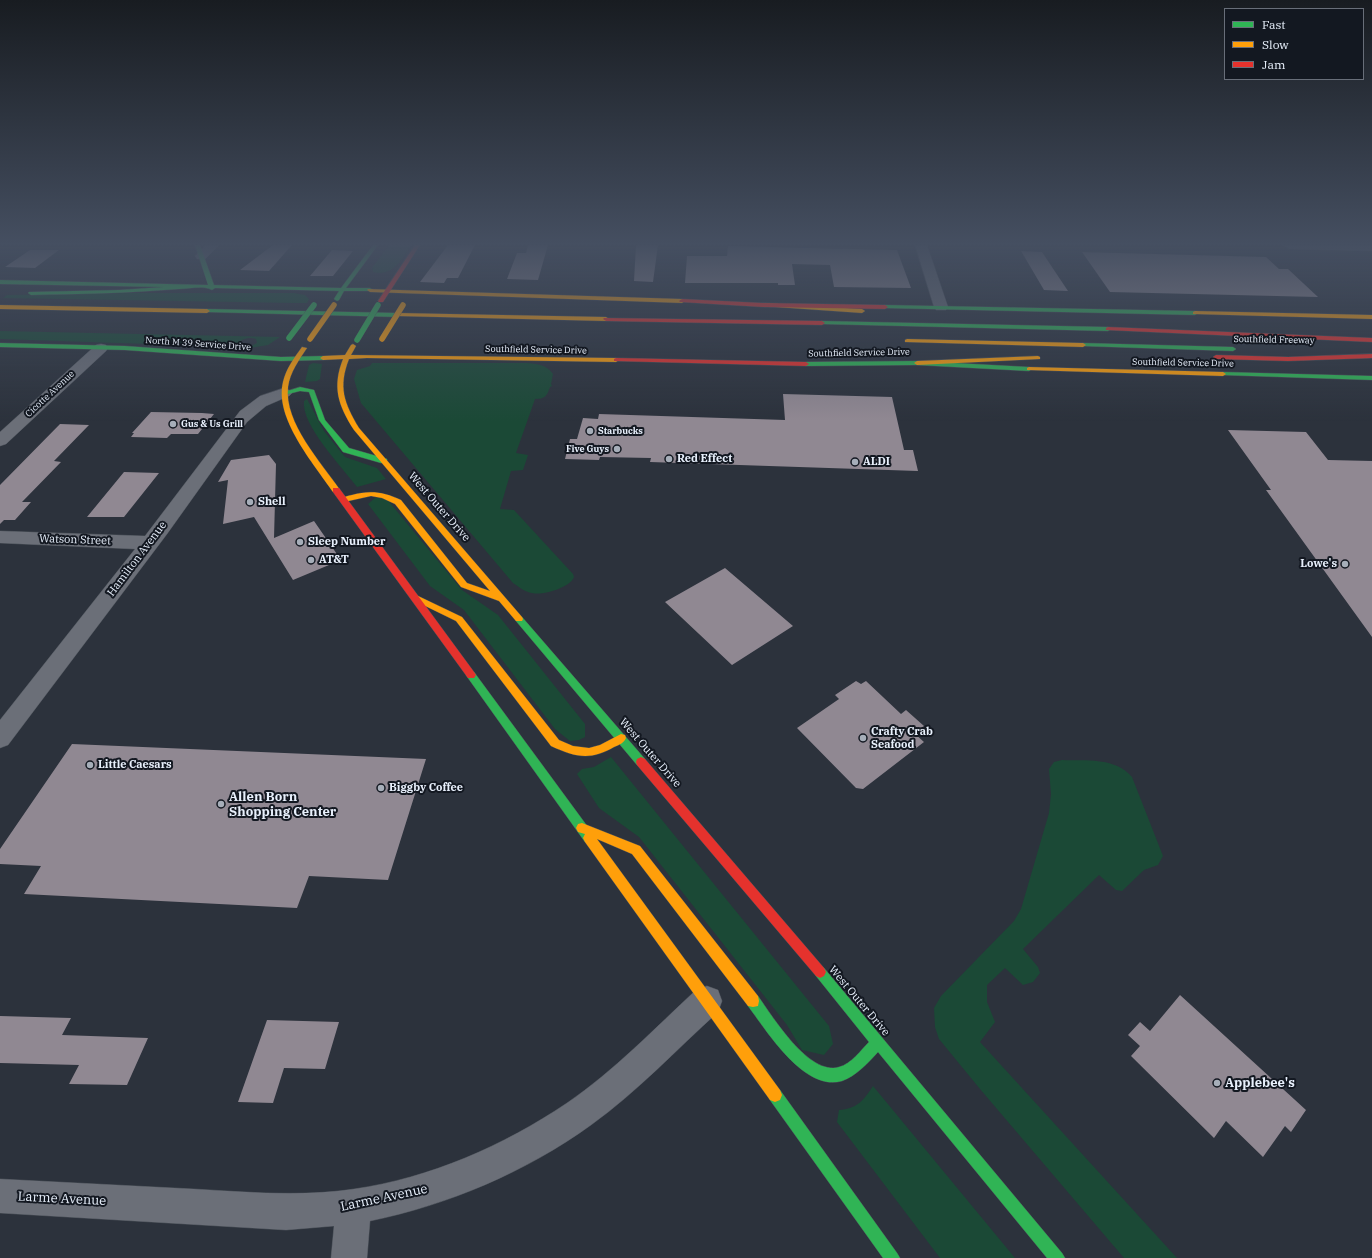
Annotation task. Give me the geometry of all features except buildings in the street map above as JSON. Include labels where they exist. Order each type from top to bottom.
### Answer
[{"type":"main road","points":[[279,345],[289,338],[314,304]]},
{"type":"main road","points":[[335,304],[297,358],[287,380],[284,393],[292,420],[303,442],[413,597],[707,1000],[892,1258]]},
{"type":"main road","name":"West Outer Drive","points":[[379,304],[347,356],[339,377],[338,393],[344,411],[356,429],[787,932],[1057,1258]]},
{"type":"main road","points":[[403,357],[388,352],[382,346],[382,339],[404,304]]},
{"type":"main road","points":[[736,304],[1010,320],[1102,329]]},
{"type":"main road","points":[[763,305],[941,307],[1372,317]]},
{"type":"main road","name":"Southfield Freeway","points":[[0,307],[1102,329],[1372,340]]},
{"type":"main road","points":[[283,327],[331,328]]},
{"type":"main road","points":[[354,328],[402,330]]},
{"type":"main road","name":"Southfield Freeway","points":[[895,341],[1372,353]]},
{"type":"main road","name":"North M 39 Service Drive","points":[[0,345],[101,348],[237,357],[297,358],[347,356]]},
{"type":"main road","points":[[237,357],[266,349]]},
{"type":"main road","name":"Southfield Service Drive","points":[[347,356],[816,364],[917,363],[1029,369],[1372,378]]},
{"type":"main road","points":[[1161,356],[1288,359],[1372,356]]},
{"type":"main road","points":[[917,363],[1048,358]]},
{"type":"main road","points":[[284,393],[307,389],[312,391],[322,420],[346,450],[384,461]]},
{"type":"main road","points":[[344,500],[374,492],[387,495],[398,502],[464,585],[502,599]]},
{"type":"main road","points":[[413,597],[459,619],[555,743],[572,752],[590,754],[606,748],[621,738]]},
{"type":"main road","points":[[582,828],[636,850],[795,1055],[809,1069],[827,1076],[844,1073],[878,1042]]},
{"type":"street","name":"Cicotte Avenue","points":[[0,441],[101,348]]},
{"type":"street","name":"Hamilton Avenue","points":[[0,738],[150,543],[241,419],[250,409],[262,401],[271,396],[284,393]]},
{"type":"street","name":"Watson Street","points":[[0,537],[150,543]]},
{"type":"street","name":"Larme Avenue","points":[[0,1196],[286,1212],[353,1207],[407,1196],[452,1181],[496,1162],[537,1140],[579,1114],[616,1085],[707,1000]]},
{"type":"street","points":[[350,1258],[353,1207]]},
{"type":"green space","points":[[0,331],[280,337],[268,345],[250,348],[249,347],[257,343],[256,339],[246,339],[241,341],[238,345],[219,343],[208,346],[0,339]]},
{"type":"green space","points":[[313,363],[322,364],[320,379],[317,381],[305,382],[309,365]]},
{"type":"green space","points":[[372,363],[526,363],[541,365],[553,374],[552,386],[550,387],[548,393],[541,398],[535,399],[516,453],[528,455],[523,470],[511,471],[500,509],[514,510],[573,574],[574,577],[572,581],[556,590],[537,594],[527,592],[513,583],[361,403],[354,379],[357,370],[370,366]]},
{"type":"green space","points":[[307,399],[324,431],[345,457],[377,468],[386,479],[357,487],[315,433],[305,411],[304,401]]},
{"type":"green space","points":[[375,498],[386,498],[462,590],[498,615],[585,724],[585,737],[579,740],[570,741],[555,729],[464,610],[430,586],[368,504]]},
{"type":"green space","points":[[611,757],[829,1026],[833,1044],[824,1055],[802,1050],[787,1025],[639,837],[599,808],[577,774],[582,769],[594,767]]},
{"type":"green space","points":[[1062,760],[1100,761],[1109,763],[1117,766],[1132,777],[1163,856],[1158,865],[1144,870],[1122,891],[1116,890],[1099,875],[1023,949],[1038,967],[1040,973],[1033,982],[1023,985],[1005,968],[987,985],[987,1002],[995,1022],[980,1042],[1177,1258],[1124,1258],[939,1039],[935,1027],[934,1008],[941,996],[1014,921],[1021,909],[1049,813],[1051,794],[1049,769],[1054,762]]},
{"type":"green space","points":[[873,1086],[1015,1258],[940,1258],[837,1122],[839,1110],[855,1106],[866,1096]]},
{"type":"traffic: fast","points":[[289,338],[314,305]]},
{"type":"traffic: fast","points":[[357,340],[378,305]]},
{"type":"traffic: fast","points":[[885,307],[1195,313]]},
{"type":"traffic: fast","points":[[207,311],[398,315]]},
{"type":"traffic: fast","points":[[822,323],[1108,329]]},
{"type":"traffic: fast","points":[[0,345],[125,348],[281,359],[323,358]]},
{"type":"traffic: fast","points":[[1083,345],[1233,349]]},
{"type":"traffic: fast","points":[[806,364],[917,363],[1029,369]]},
{"type":"traffic: fast","points":[[1223,374],[1372,378]]},
{"type":"traffic: fast","points":[[284,393],[300,389],[312,391],[322,420],[346,450],[384,461]]},
{"type":"traffic: fast","points":[[519,619],[641,762]]},
{"type":"traffic: fast","points":[[471,675],[589,838]]},
{"type":"traffic: fast","points":[[820,972],[1057,1258]]},
{"type":"traffic: fast","points":[[753,1001],[791,1050],[816,1071],[829,1075],[841,1074],[852,1068],[878,1042]]},
{"type":"traffic: fast","points":[[775,1095],[892,1258]]},
{"type":"traffic: slow","points":[[310,339],[334,305]]},
{"type":"traffic: slow","points":[[382,339],[403,305]]},
{"type":"traffic: slow","points":[[763,305],[862,311]]},
{"type":"traffic: slow","points":[[0,307],[207,311]]},
{"type":"traffic: slow","points":[[1195,313],[1372,317]]},
{"type":"traffic: slow","points":[[398,315],[606,319]]},
{"type":"traffic: slow","points":[[907,341],[1083,345]]},
{"type":"traffic: slow","points":[[353,346],[342,369],[340,388],[344,407],[356,429],[519,619]]},
{"type":"traffic: slow","points":[[304,348],[292,366],[288,376],[285,387],[285,399],[288,412],[302,441],[336,490]]},
{"type":"traffic: slow","points":[[323,358],[367,356],[616,360]]},
{"type":"traffic: slow","points":[[917,363],[1038,358]]},
{"type":"traffic: slow","points":[[1029,369],[1223,374]]},
{"type":"traffic: slow","points":[[344,500],[365,494],[377,494],[391,498],[398,502],[464,585],[499,598]]},
{"type":"traffic: slow","points":[[416,598],[459,619],[555,743],[573,751],[589,752],[604,748],[621,738]]},
{"type":"traffic: slow","points":[[582,828],[636,850],[753,1001]]},
{"type":"traffic: slow","points":[[589,838],[775,1095]]},
{"type":"traffic: jam","points":[[737,304],[885,307]]},
{"type":"traffic: jam","points":[[606,319],[822,323]]},
{"type":"traffic: jam","points":[[1108,329],[1372,340]]},
{"type":"traffic: jam","points":[[1216,357],[1288,359],[1372,356]]},
{"type":"traffic: jam","points":[[616,360],[806,364]]},
{"type":"traffic: jam","points":[[336,490],[471,675]]},
{"type":"traffic: jam","points":[[641,762],[820,972]]},
{"type":"place","name":"Gus & Us Grill","points":[[173,424]]},
{"type":"place","name":"Starbucks","points":[[590,431]]},
{"type":"place","name":"Five Guys","points":[[617,449]]},
{"type":"place","name":"Red Effect","points":[[669,459]]},
{"type":"place","name":"ALDI","points":[[855,462]]},
{"type":"place","name":"Shell","points":[[250,502]]},
{"type":"place","name":"Sleep Number","points":[[300,542]]},
{"type":"place","name":"AT&T","points":[[311,560]]},
{"type":"place","name":"Lowe's","points":[[1345,564]]},
{"type":"place","name":"Crafty Crab Seafood","points":[[863,738]]},
{"type":"place","name":"Little Caesars","points":[[90,765]]},
{"type":"place","name":"Biggby Coffee","points":[[381,788]]},
{"type":"place","name":"Allen Born Shopping Center","points":[[221,804]]},
{"type":"place","name":"Applebee's","points":[[1217,1083]]}]
